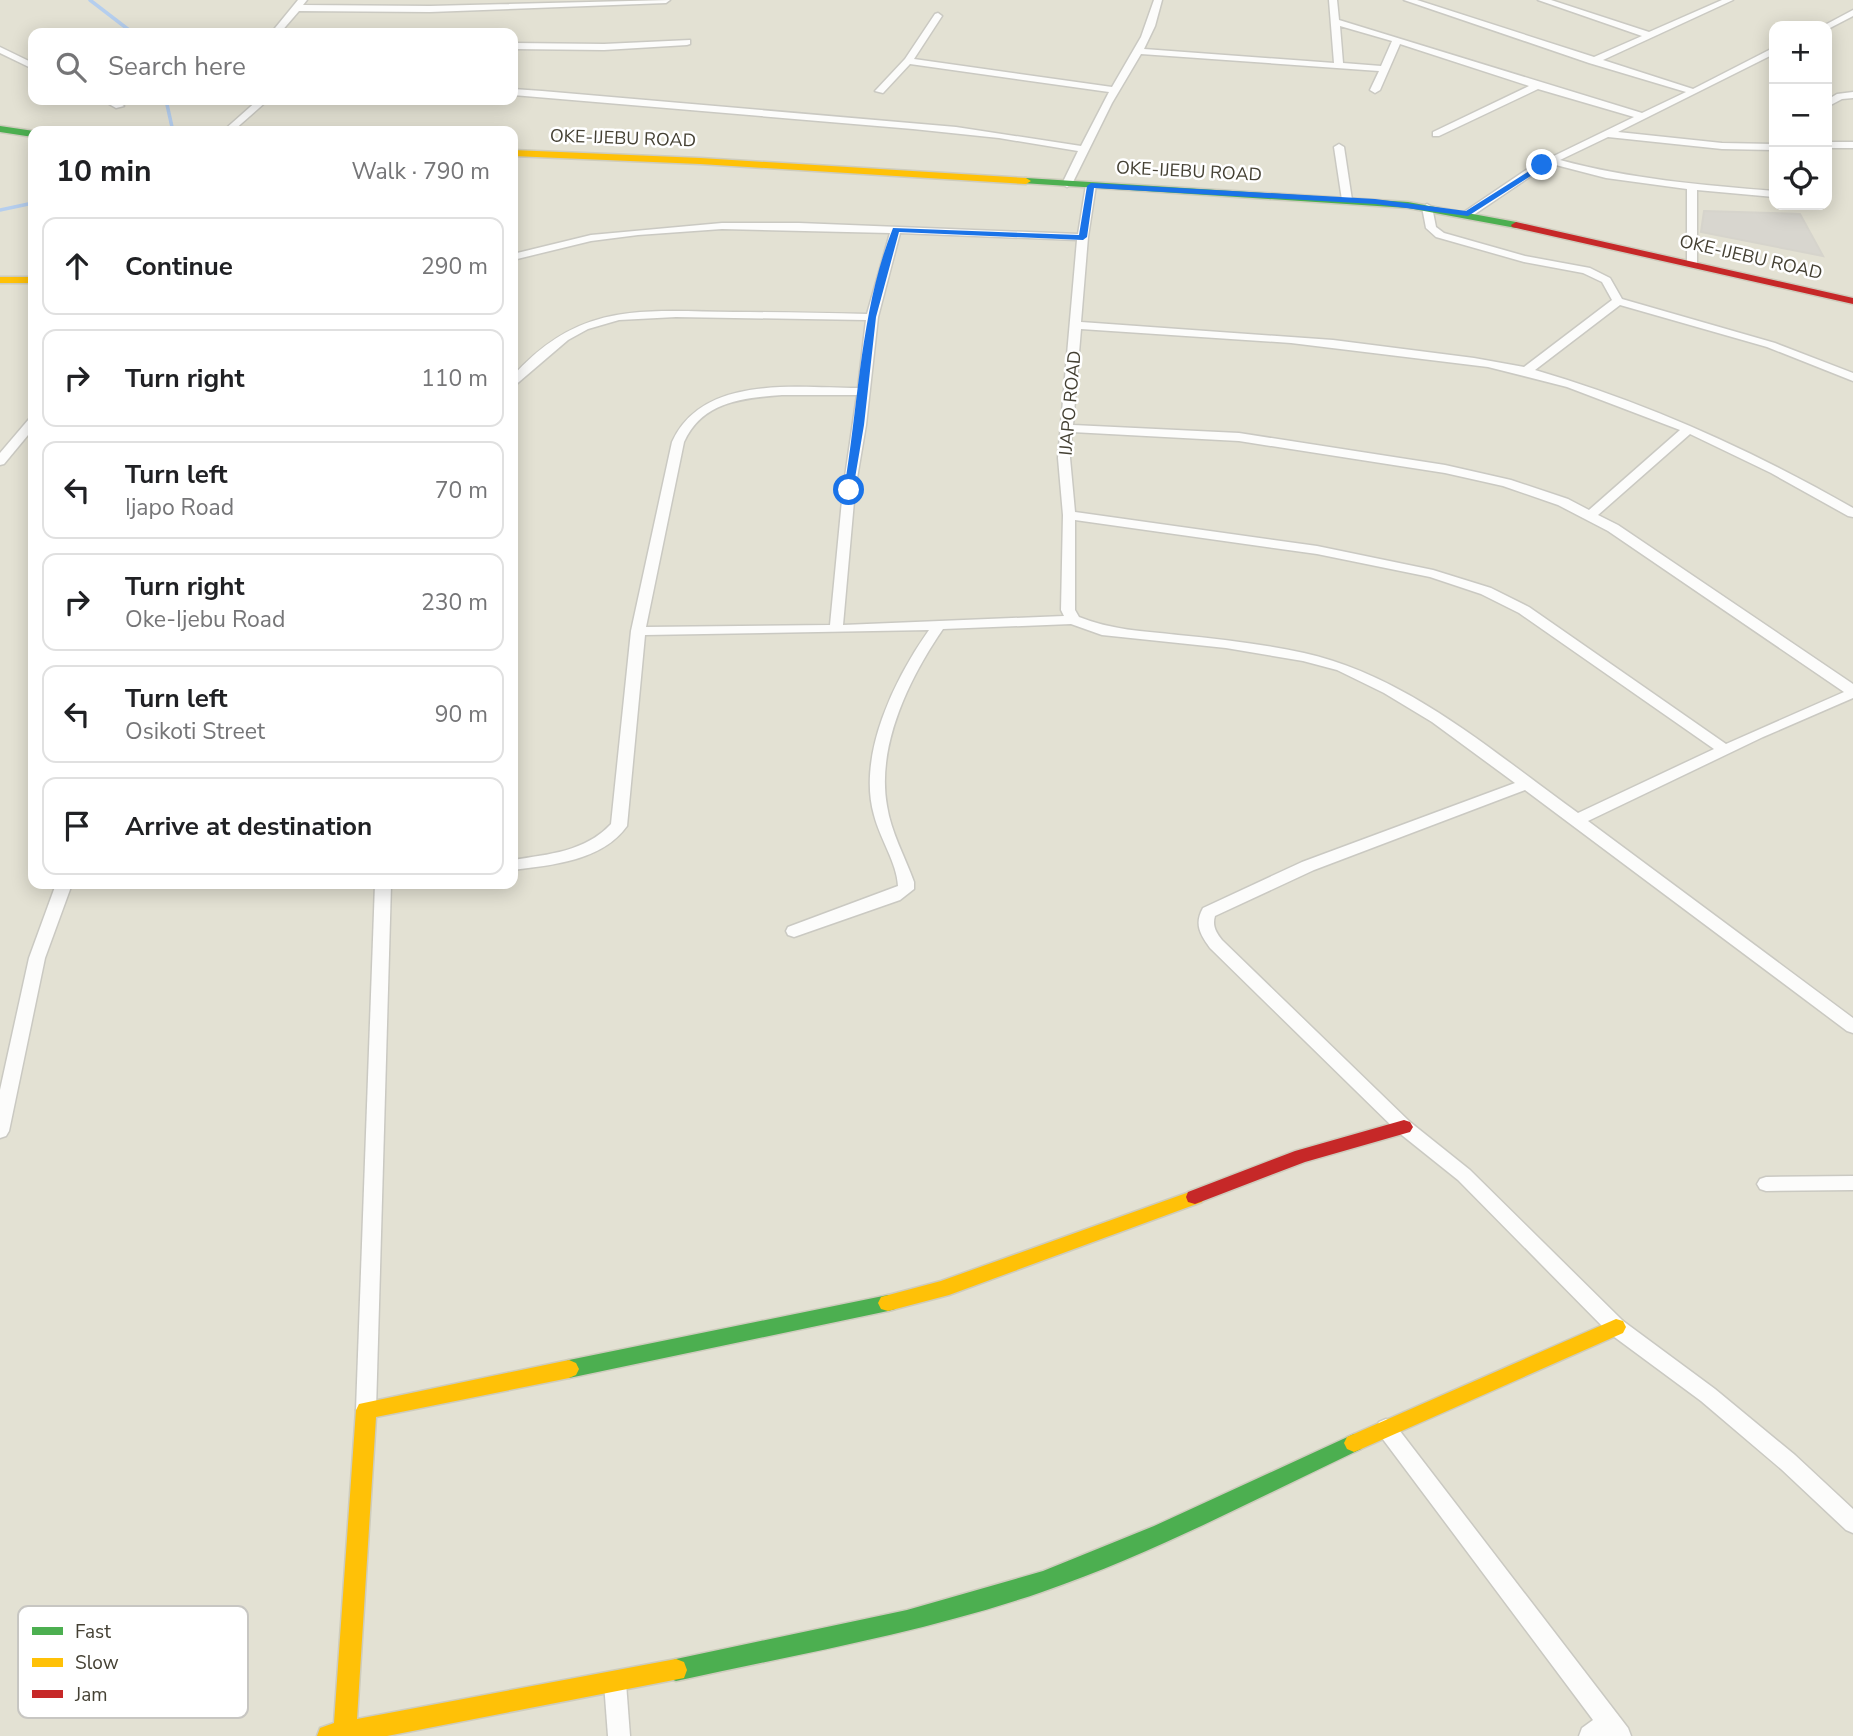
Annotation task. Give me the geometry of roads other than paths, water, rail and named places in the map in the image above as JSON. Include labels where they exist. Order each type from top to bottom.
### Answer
[{"type":"street","points":[[279,28],[300,4],[430,9],[666,0]]},
{"type":"street","points":[[1067,184],[1115,90],[1141,51],[1151,29],[1158,0]]},
{"type":"street","points":[[1333,0],[1339,64]]},
{"type":"street","points":[[1408,0],[1694,92]]},
{"type":"street","points":[[1542,0],[1649,35]]},
{"type":"street","points":[[1565,7],[1581,0]]},
{"type":"street","points":[[1592,61],[1729,0]]},
{"type":"street","points":[[1832,23],[1853,13]]},
{"type":"street","points":[[880,91],[908,61],[938,16]]},
{"type":"street","points":[[1838,20],[1853,25]]},
{"type":"street","points":[[1335,22],[1535,87],[1641,116]]},
{"type":"street","points":[[1375,90],[1397,40]]},
{"type":"street","points":[[518,46],[593,47],[687,42]]},
{"type":"street","points":[[0,50],[28,64]]},
{"type":"street","points":[[1141,51],[1382,69]]},
{"type":"street","points":[[1468,214],[1533,170],[1769,54]]},
{"type":"street","points":[[908,61],[1115,90]]},
{"type":"street","points":[[1436,134],[1535,87]]},
{"type":"street","points":[[518,92],[960,129],[1012,135],[1084,149]]},
{"type":"street","points":[[1832,101],[1840,96],[1853,95]]},
{"type":"street","points":[[234,126],[257,105]]},
{"type":"street","points":[[1,130],[28,133]]},
{"type":"street","points":[[1605,134],[1722,146],[1769,147]]},
{"type":"street","points":[[1832,145],[1853,145]]},
{"type":"street","points":[[1339,147],[1347,200]]},
{"type":"street","name":"OKE-IJEBU ROAD","points":[[518,153],[700,161],[1427,207],[1853,300]]},
{"type":"street","points":[[1551,162],[1619,179],[1769,194]]},
{"type":"street","name":"IJAPO ROAD","points":[[1073,620],[1069,610],[1069,515],[1064,458],[1083,237],[1091,186]]},
{"type":"street","points":[[1692,188],[1692,264]]},
{"type":"street","points":[[1427,207],[1430,228],[1440,235],[1524,259],[1586,270],[1606,280],[1618,301],[1771,345],[1853,377]]},
{"type":"street","points":[[518,256],[592,239],[677,228],[799,226],[1083,237]]},
{"type":"street","points":[[836,629],[849,490],[872,317],[896,230]]},
{"type":"street","points":[[0,280],[28,280]]},
{"type":"street","points":[[1527,371],[1618,301]]},
{"type":"street","points":[[518,378],[560,341],[584,327],[614,319],[688,314],[872,317]]},
{"type":"street","points":[[1076,325],[1217,333],[1383,349],[1527,371],[1688,429],[1748,455],[1853,513]]},
{"type":"street","points":[[518,864],[577,853],[597,846],[619,826],[638,631],[678,442],[686,425],[704,409],[722,401],[748,396],[863,392]]},
{"type":"street","points":[[0,461],[28,428]]},
{"type":"street","points":[[1067,428],[1239,438],[1445,469],[1507,483],[1563,502],[1613,528],[1853,692]]},
{"type":"street","points":[[1590,516],[1688,429]]},
{"type":"street","points":[[1069,515],[1317,550],[1433,575],[1486,592],[1524,610],[1725,750]]},
{"type":"street","points":[[638,631],[836,629],[1073,620],[1102,631],[1269,650],[1342,667],[1390,690],[1437,719],[1577,820],[1853,1027]]},
{"type":"street","points":[[794,931],[894,896],[906,889],[906,881],[879,806],[879,779],[887,733],[900,691],[908,672],[938,626]]},
{"type":"street","points":[[1577,820],[1853,692]]},
{"type":"street","points":[[1527,784],[1308,866],[1209,912],[1205,919],[1206,930],[1216,944],[1404,1127],[1464,1175],[1616,1327],[1708,1395],[1788,1462],[1853,1523]]},
{"type":"street","points":[[0,1131],[37,958],[62,889]]},
{"type":"street","points":[[345,1733],[366,1410],[387,889]]},
{"type":"street","points":[[366,1410],[845,1314],[942,1289],[1120,1226],[1301,1156],[1404,1127]]},
{"type":"street","points":[[1766,1184],[1853,1183]]},
{"type":"street","points":[[328,1736],[615,1683],[920,1616],[1042,1581],[1144,1540],[1386,1428],[1616,1327]]},
{"type":"street","points":[[1386,1428],[1606,1731]]},
{"type":"street","points":[[615,1683],[619,1736]]},
{"type":"waterway","points":[[90,0],[126,28]]},
{"type":"waterway","points":[[167,105],[172,126]]},
{"type":"waterway","points":[[0,210],[28,204]]}]
